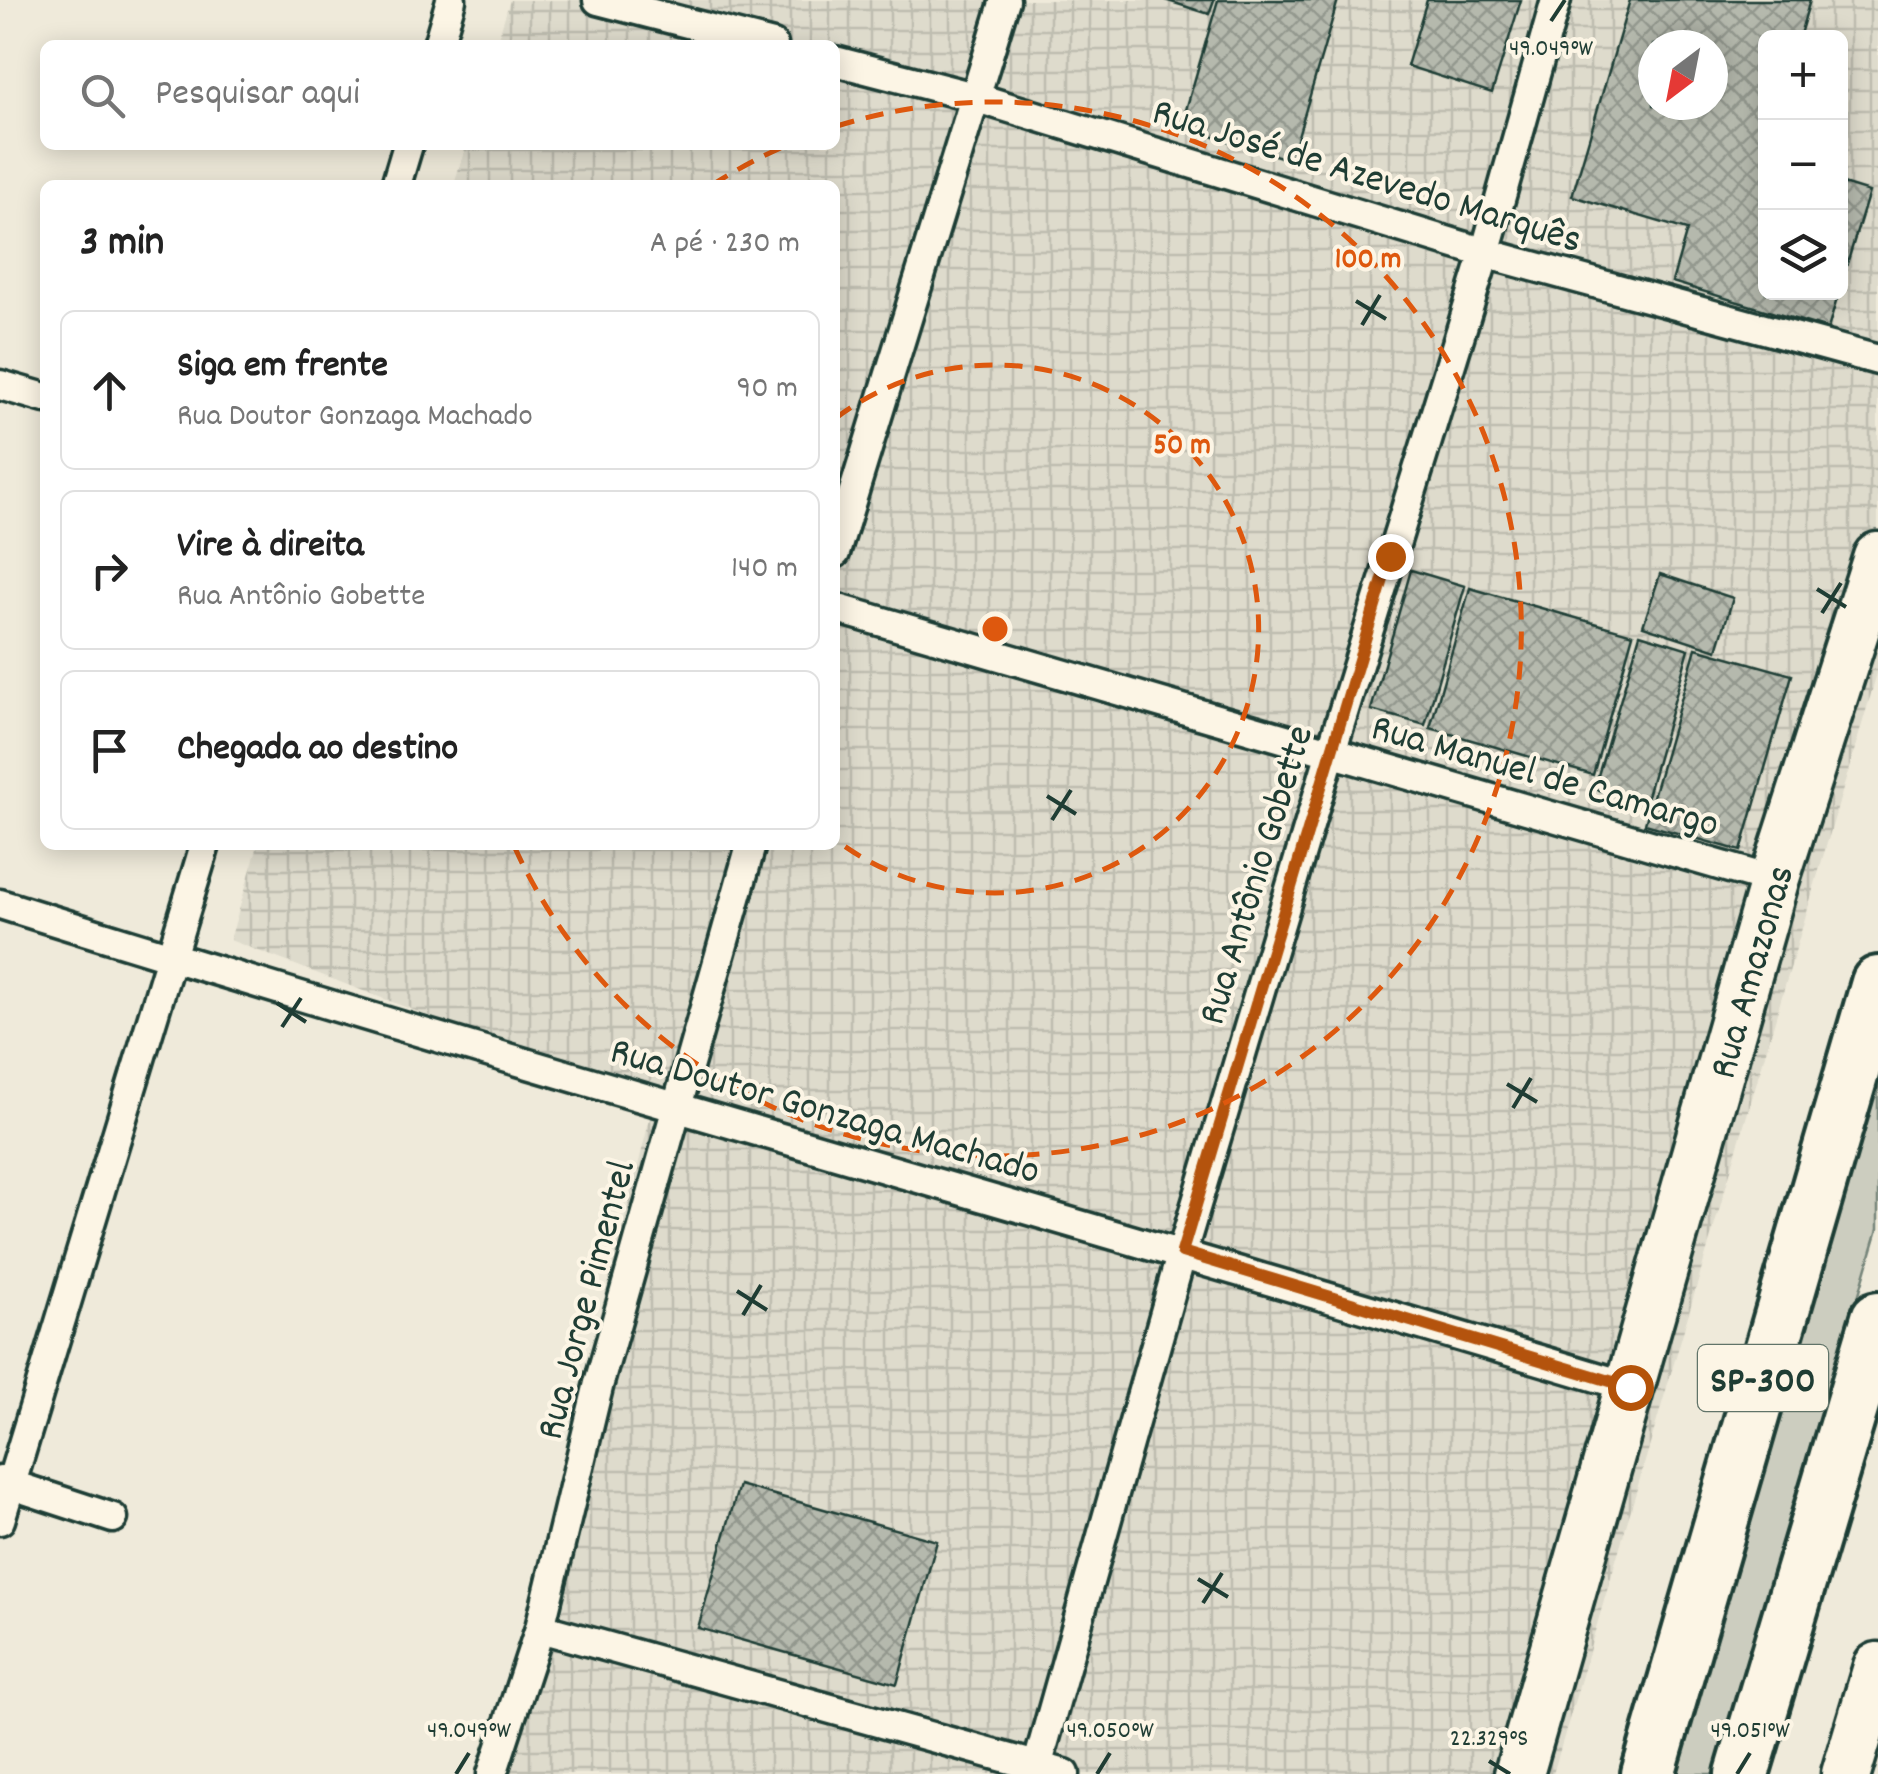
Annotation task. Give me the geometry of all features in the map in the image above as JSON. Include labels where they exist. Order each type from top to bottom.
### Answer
[{"type":"highway","name":"Rua Amazonas","points":[[1520,1774],[1774,882],[1878,557]]},
{"type":"highway","name":"SP-300","points":[[1648,1774],[1878,982]]},
{"type":"highway","name":"SP-300","points":[[1742,1774],[1878,1318]]},
{"type":"highway","points":[[1846,1774],[1878,1668]]},
{"type":"street","points":[[439,40],[451,0]]},
{"type":"street","points":[[598,0],[754,40]]},
{"type":"street","points":[[840,538],[1005,0]]},
{"type":"street","name":"Rua Antônio Gobette","points":[[1036,1770],[1182,1252],[1330,752],[1485,252],[1556,0]]},
{"type":"street","name":"Rua José de Azevedo Marquês","points":[[840,62],[974,97],[1485,252],[1878,360]]},
{"type":"street","points":[[398,180],[406,150]]},
{"type":"street","points":[[0,385],[40,397]]},
{"type":"street","name":"Rua Manuel de Camargo","points":[[840,609],[1774,882]]},
{"type":"street","points":[[0,1520],[5,1483],[203,850]]},
{"type":"street","name":"Rua Jorge Pimentel","points":[[492,1774],[540,1628],[599,1383],[751,850]]},
{"type":"street","name":"Rua Doutor Gonzaga Machado","points":[[0,904],[677,1108],[1182,1252],[1630,1387]]},
{"type":"street","points":[[5,1483],[112,1518]]},
{"type":"street","points":[[540,1628],[1036,1770],[1065,1774]]},
{"type":"shaded area","points":[[510,0],[1878,0],[1878,670],[1553,1774],[479,1774],[501,1713],[654,1102],[230,940],[257,850],[840,850],[840,180],[456,180],[464,150],[840,150],[840,40],[498,40]]},
{"type":"shaded area","points":[[1878,1052],[1878,1229],[1718,1774],[1666,1774]]},
{"type":"building","points":[[1165,0],[1214,0],[1209,14]]},
{"type":"building","points":[[1218,0],[1338,0],[1291,160],[1181,127]]},
{"type":"building","points":[[1427,0],[1521,0],[1492,93],[1407,66]]},
{"type":"building","points":[[1630,0],[1810,0],[1801,30],[1758,30],[1758,300],[1837,300],[1828,329],[1672,282],[1687,230],[1572,196]]},
{"type":"building","points":[[1848,185],[1869,192],[1848,261]]},
{"type":"building","points":[[1411,570],[1465,586],[1425,725],[1371,710]]},
{"type":"building","points":[[1660,574],[1733,598],[1717,650],[1643,626]]},
{"type":"building","points":[[1470,588],[1633,634],[1593,775],[1430,728]]},
{"type":"building","points":[[1640,634],[1689,649],[1645,803],[1594,789]]},
{"type":"building","points":[[1696,648],[1792,675],[1741,851],[1645,824]]},
{"type":"building","points":[[739,1485],[937,1541],[897,1684],[698,1628]]},
{"type":"route","points":[[1390,556],[1182,1252],[1630,1387]]}]
